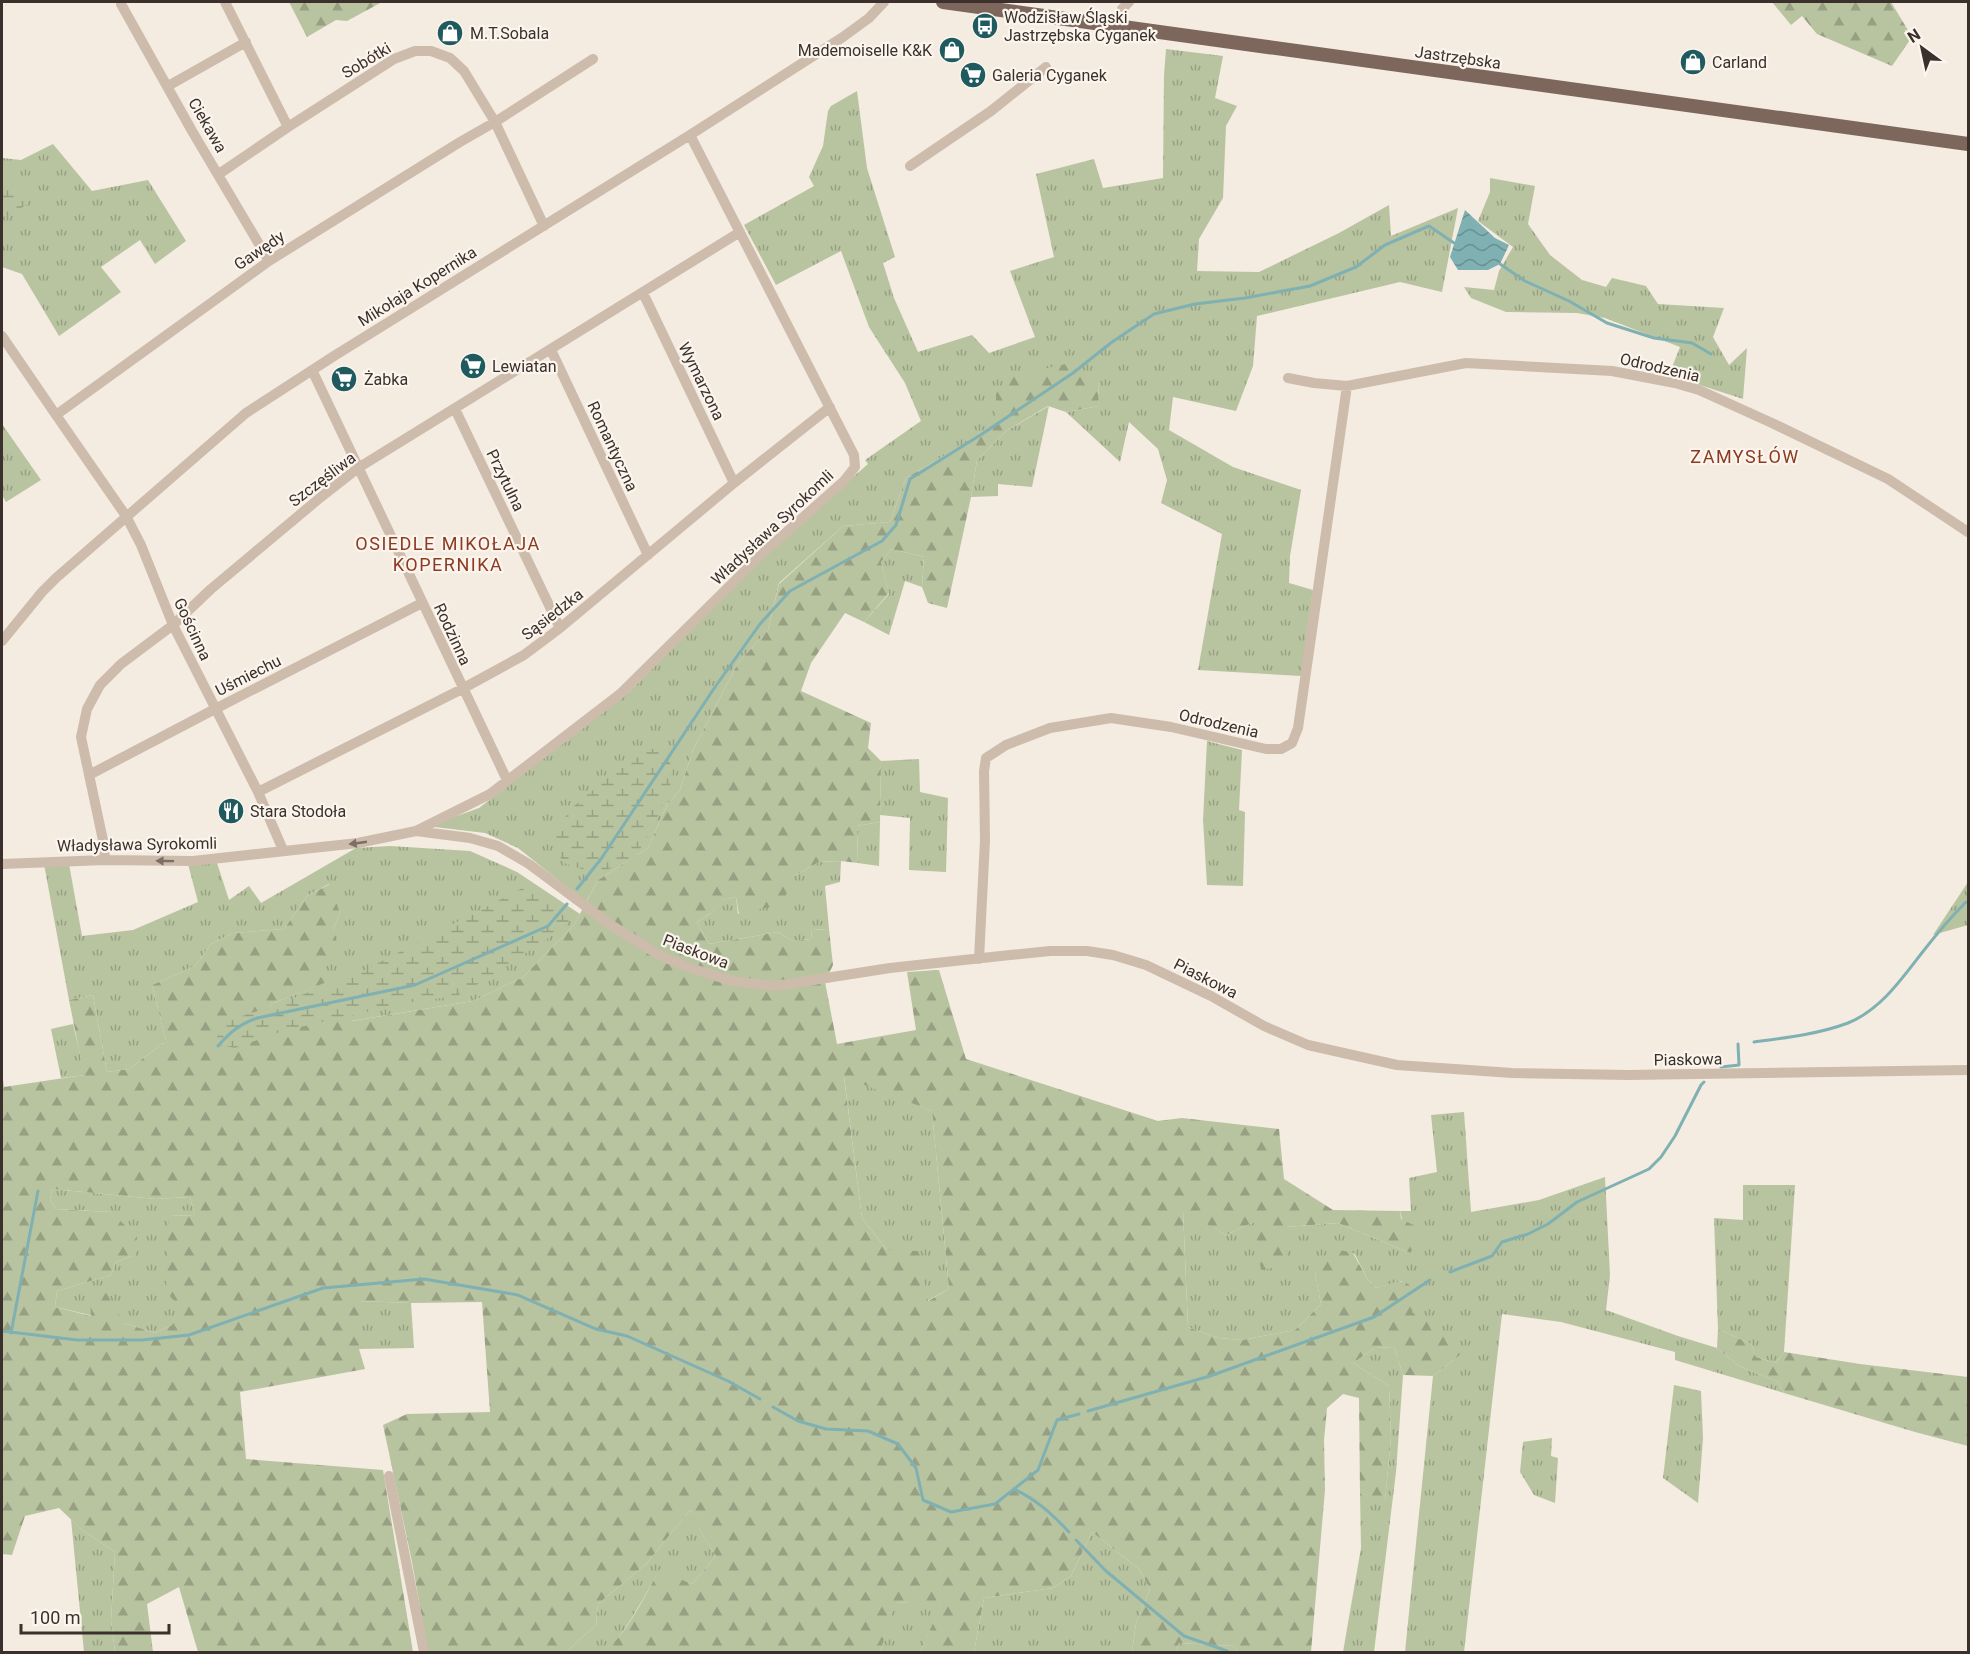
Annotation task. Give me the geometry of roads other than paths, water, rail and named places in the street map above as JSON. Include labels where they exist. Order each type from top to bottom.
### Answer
[{"type":"main road","name":"Jastrzębska","points":[[943,2],[1968,144]]},
{"type":"street","points":[[225,2],[288,127]]},
{"type":"street","name":"Mikołaja Kopernika","points":[[2,641],[42,592],[246,413],[843,37],[869,18],[884,2]]},
{"type":"street","points":[[1117,26],[1122,9],[1129,2]]},
{"type":"street","name":"Ciekawa","points":[[121,4],[192,131],[269,261]]},
{"type":"street","points":[[168,86],[246,42]]},
{"type":"street","name":"Sobótki","points":[[219,174],[394,59],[415,51],[431,51],[450,58],[464,71],[495,122],[544,226]]},
{"type":"street","name":"Gawędy","points":[[56,415],[269,261],[593,59]]},
{"type":"street","points":[[910,166],[991,111],[1046,67]]},
{"type":"street","name":"Władysława Syrokomli","points":[[2,864],[105,860],[194,861],[358,843],[416,831],[490,794],[620,694],[764,552],[844,482],[855,467],[854,455],[690,135]]},
{"type":"street","name":"Szczęśliwa","points":[[105,860],[104,845],[81,737],[87,710],[100,685],[121,664],[173,625],[211,589],[358,468],[740,232]]},
{"type":"street","name":"Wymarzona","points":[[644,293],[734,483]]},
{"type":"street","points":[[2,336],[126,516]]},
{"type":"street","name":"Romantyczna","points":[[551,350],[648,555]]},
{"type":"street","name":"Odrodzenia","points":[[1288,378],[1347,386],[1466,363],[1612,371],[1675,383],[1699,390],[1888,479],[1968,532]]},
{"type":"street","name":"Rodzinna","points":[[312,370],[507,780]]},
{"type":"street","name":"Odrodzenia","points":[[979,959],[982,928],[986,758],[1006,745],[1050,728],[1111,718],[1171,727],[1266,749],[1281,749],[1292,743],[1298,728],[1347,386]]},
{"type":"street","name":"Sąsiedzka","points":[[258,792],[524,655],[830,407]]},
{"type":"street","name":"Przytulna","points":[[455,409],[560,628]]},
{"type":"street","name":"Gościnna","points":[[126,516],[141,545],[173,625],[258,792],[283,850]]},
{"type":"street","name":"Uśmiechu","points":[[89,775],[422,603]]},
{"type":"street","name":"Władysława Syrokomli","points":[[416,831],[465,838]]},
{"type":"street","name":"Piaskowa","points":[[465,838],[498,846],[512,853],[608,923],[659,955],[687,967],[732,981],[775,986],[880,970],[1050,951],[1087,951],[1113,955],[1146,965],[1264,1026],[1308,1045],[1414,1067],[1512,1073],[1628,1075],[1968,1070]]},
{"type":"street","points":[[388,1476],[424,1653]]},
{"type":"water","points":[[1465,210],[1495,238],[1509,245],[1500,264],[1488,270],[1458,270],[1450,257]]},
{"type":"waterway","points":[[577,889],[601,859],[715,687],[760,624],[790,591],[882,541],[896,525],[910,479],[1073,373],[1112,342],[1154,314],[1195,304],[1245,298],[1310,286],[1356,267],[1385,245],[1429,226],[1454,243]]},
{"type":"waterway","points":[[1500,264],[1525,281],[1569,301],[1607,323],[1654,338],[1692,343],[1711,354]]},
{"type":"waterway","points":[[1754,1042],[1825,1030],[1860,1017],[1898,984],[1937,934],[1966,902]]},
{"type":"waterway","points":[[218,1046],[236,1029],[257,1018],[415,985],[548,926],[567,904]]},
{"type":"waterway","points":[[1721,1067],[1739,1065],[1738,1044]]},
{"type":"waterway","points":[[1450,1272],[1492,1256],[1502,1242],[1528,1234],[1548,1224],[1577,1202],[1649,1169],[1661,1157],[1675,1136],[1704,1082]]},
{"type":"waterway","points":[[11,1333],[38,1191]]},
{"type":"waterway","points":[[2,1331],[77,1340],[142,1340],[189,1335],[323,1288],[424,1279],[518,1295],[596,1329],[627,1336],[728,1381],[760,1399]]},
{"type":"waterway","points":[[1088,1411],[1210,1376],[1374,1317],[1430,1280]]},
{"type":"waterway","points":[[773,1407],[798,1421],[826,1429],[868,1431],[898,1444],[916,1468],[923,1500],[951,1512],[995,1504],[1038,1470],[1057,1420],[1079,1414]]},
{"type":"waterway","points":[[1014,1489],[1044,1508],[1069,1532]]},
{"type":"waterway","points":[[1076,1540],[1106,1571],[1184,1636],[1227,1651]]},
{"type":"place","name":"Wodzisław Śląski Jastrzębska Cyganek","points":[[985,26]]},
{"type":"place","name":"M.T.Sobala","points":[[450,33]]},
{"type":"place","name":"Mademoiselle K&K","points":[[952,50]]},
{"type":"place","name":"Carland","points":[[1693,62]]},
{"type":"place","name":"Galeria Cyganek","points":[[973,75]]},
{"type":"place","name":"Lewiatan","points":[[473,366]]},
{"type":"place","name":"Żabka","points":[[344,379]]},
{"type":"place","name":"Stara Stodoła","points":[[231,811]]},
{"type":"district","name":"ZAMYSŁÓW","points":[[1745,457]]},
{"type":"district","name":"OSIEDLE MIKOŁAJA KOPERNIKA","points":[[448,554]]}]
